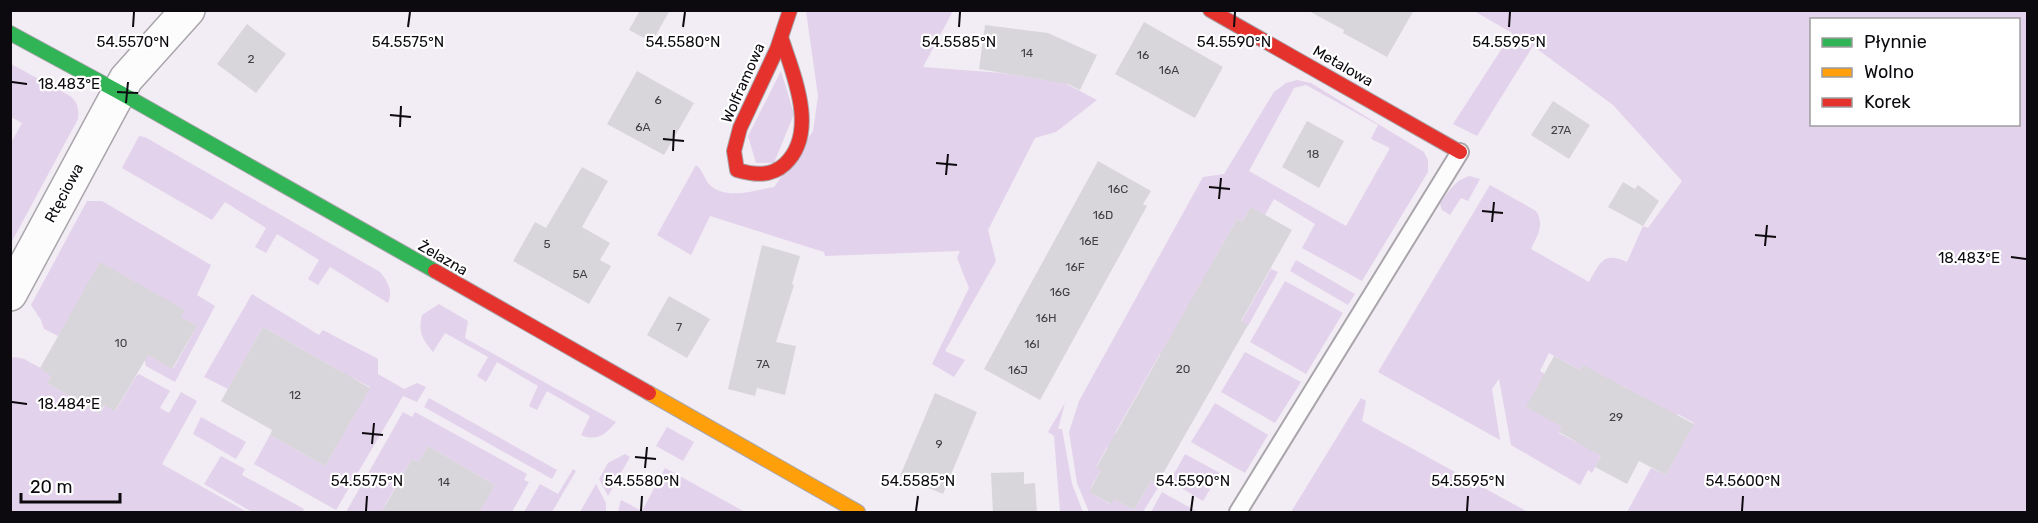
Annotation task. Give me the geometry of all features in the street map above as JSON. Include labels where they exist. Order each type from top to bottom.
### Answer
[{"type":"street","name":"Rtęciowa","points":[[10,294],[126,79],[188,10]]},
{"type":"street","name":"Wolframowa","points":[[781,37],[801,106],[802,129],[798,149],[786,165],[773,173],[754,176],[737,170],[734,151],[740,128],[781,37],[790,10]]},
{"type":"street","name":"Metalowa","points":[[1210,10],[1460,152]]},
{"type":"street","name":"Żelazna","points":[[10,33],[119,92],[858,513]]},
{"type":"lane","points":[[1238,513],[1460,152]]},
{"type":"shaded area","points":[[806,11],[953,11],[923,67],[1059,80],[1097,100],[1056,132],[1035,138],[988,230],[996,261],[945,351],[965,360],[954,377],[932,364],[969,288],[957,258],[960,251],[825,256],[824,252],[710,216],[691,255],[657,235],[696,165],[709,184],[723,192],[740,193],[774,187],[813,131],[818,96]]},
{"type":"shaded area","points":[[1474,11],[2027,11],[2027,512],[1627,512],[1651,468],[1666,475],[1694,423],[1678,414],[1675,419],[1625,387],[1622,392],[1583,365],[1580,370],[1549,353],[1540,371],[1545,374],[1566,419],[1559,433],[1576,442],[1579,437],[1604,450],[1592,473],[1588,470],[1580,485],[1511,445],[1499,379],[1492,389],[1500,440],[1378,372],[1490,185],[1536,211],[1540,226],[1531,249],[1589,282],[1600,264],[1607,258],[1627,262],[1643,226],[1648,228],[1682,181],[1613,105],[1533,46],[1477,136],[1453,124],[1512,33]]},
{"type":"shaded area","points":[[11,64],[73,98],[78,119],[11,243],[11,143],[22,123],[11,117]]},
{"type":"shaded area","points":[[781,71],[794,114],[774,163],[756,163],[748,136]]},
{"type":"shaded area","points":[[1297,80],[1311,83],[1424,152],[1428,160],[1428,172],[1362,281],[1302,248],[1315,224],[1274,199],[1265,215],[1251,207],[1242,222],[1237,219],[1165,357],[1160,354],[1115,433],[1120,436],[1113,450],[1107,447],[1096,467],[1101,470],[1091,487],[1093,489],[1091,493],[1110,504],[1114,499],[1134,510],[1151,481],[1159,486],[1143,512],[1089,512],[1077,483],[1069,432],[1079,401],[1203,177],[1224,174],[1274,92],[1286,83]],"holes":[[[1306,85],[1378,125],[1371,139],[1390,148],[1346,226],[1249,171],[1294,88]]]},
{"type":"shaded area","points":[[139,136],[145,137],[380,272],[389,286],[388,303],[330,267],[318,285],[308,279],[319,260],[277,234],[266,253],[255,247],[266,228],[225,202],[212,220],[122,168]]},
{"type":"shaded area","points":[[1469,176],[1480,179],[1468,201],[1461,198],[1450,215],[1442,210],[1440,204],[1449,191],[1459,181]]},
{"type":"shaded area","points":[[87,201],[102,201],[211,265],[197,295],[215,306],[175,382],[146,366],[143,352],[173,369],[197,326],[181,317],[58,336],[44,329],[31,305]]},
{"type":"shaded area","points":[[1296,260],[1355,294],[1348,305],[1290,271]]},
{"type":"shaded area","points":[[1271,269],[1278,272],[1248,326],[1241,322]]},
{"type":"shaded area","points":[[1285,281],[1343,313],[1306,374],[1250,342]]},
{"type":"shaded area","points":[[252,294],[319,335],[323,330],[378,359],[378,374],[404,389],[417,383],[426,387],[417,402],[403,396],[336,510],[254,464],[270,435],[325,466],[370,387],[353,378],[349,384],[342,372],[263,327],[228,389],[204,377]]},
{"type":"shaded area","points":[[439,304],[468,321],[465,338],[616,422],[601,436],[592,438],[581,435],[590,416],[547,391],[537,410],[529,406],[538,386],[497,362],[486,382],[477,376],[488,357],[445,333],[433,352],[422,335],[420,326],[422,315]]},
{"type":"shaded area","points":[[1245,352],[1301,382],[1275,423],[1221,392]]},
{"type":"shaded area","points":[[16,357],[52,374],[47,383],[100,414],[105,405],[116,410],[139,374],[170,391],[160,408],[169,413],[181,392],[197,401],[162,464],[247,512],[11,512],[10,358]]},
{"type":"shaded area","points":[[429,398],[557,470],[552,479],[424,407]]},
{"type":"shaded area","points":[[1361,398],[1366,401],[1362,421],[1528,512],[1291,512]]},
{"type":"shaded area","points":[[1065,403],[1058,429],[1062,429],[1072,484],[1083,512],[1060,512],[1054,436],[1048,432]]},
{"type":"shaded area","points":[[1215,403],[1268,435],[1245,473],[1191,442]]},
{"type":"shaded area","points":[[403,412],[412,417],[415,412],[527,474],[524,480],[529,482],[512,512],[479,512],[495,485],[428,446],[419,462],[412,459],[385,505],[390,512],[346,512]]},
{"type":"shaded area","points":[[201,417],[246,442],[236,459],[193,434]]},
{"type":"shaded area","points":[[667,427],[694,442],[683,461],[656,446]]},
{"type":"shaded area","points":[[625,454],[630,457],[608,496],[599,479],[608,463]]},
{"type":"shaded area","points":[[1185,454],[1220,473],[1203,501],[1170,481]]},
{"type":"shaded area","points":[[221,456],[245,469],[242,475],[304,509],[303,512],[252,512],[204,484]]},
{"type":"shaded area","points":[[665,468],[745,512],[618,512],[621,500],[642,511]]},
{"type":"shaded area","points":[[573,469],[576,471],[552,512],[524,512],[540,484],[558,494]]},
{"type":"shaded area","points":[[596,484],[606,503],[606,512],[580,512]]},
{"type":"shaded area","points":[[1162,492],[1196,511],[1151,512]]},
{"type":"building","points":[[640,10],[670,10],[652,42],[629,30]]},
{"type":"building","points":[[1307,10],[1414,10],[1387,57]]},
{"type":"building","points":[[1144,22],[1223,67],[1195,118],[1115,74]]},
{"type":"building","points":[[247,24],[286,54],[256,93],[217,64]]},
{"type":"building","points":[[985,25],[1048,33],[1097,55],[1080,90],[1068,84],[979,69]]},
{"type":"building","points":[[637,71],[694,103],[664,155],[607,124]]},
{"type":"building","points":[[1553,101],[1590,125],[1569,159],[1531,135]]},
{"type":"building","points":[[1307,121],[1344,141],[1319,188],[1282,167]]},
{"type":"building","points":[[1098,161],[1151,191],[1143,204],[1147,206],[1040,400],[984,369]]},
{"type":"building","points":[[582,167],[608,181],[582,227],[610,243],[600,260],[611,266],[589,304],[513,261],[535,222],[546,228]]},
{"type":"building","points":[[1623,182],[1635,189],[1638,185],[1659,201],[1643,226],[1608,207]]},
{"type":"building","points":[[1251,207],[1292,230],[1241,321],[1248,325],[1157,484],[1151,481],[1134,510],[1114,499],[1111,504],[1089,492],[1101,470],[1096,468],[1237,219],[1242,222]]},
{"type":"building","points":[[762,245],[800,256],[792,284],[794,285],[776,342],[796,346],[785,395],[757,388],[755,396],[728,389]]},
{"type":"building","points":[[100,262],[185,310],[181,317],[197,326],[172,369],[148,355],[115,411],[104,405],[100,414],[47,383],[51,376],[40,368]]},
{"type":"building","points":[[669,296],[710,319],[687,358],[647,335]]},
{"type":"building","points":[[263,327],[370,388],[325,466],[270,435],[272,430],[221,401]]},
{"type":"building","points":[[1554,356],[1580,370],[1583,365],[1694,424],[1666,475],[1639,461],[1627,484],[1595,467],[1601,456],[1559,432],[1562,427],[1526,407]]},
{"type":"building","points":[[935,393],[977,412],[943,494],[900,476]]},
{"type":"building","points":[[428,446],[495,485],[479,513],[381,513],[412,459],[419,462]]},
{"type":"building","points":[[1024,472],[1024,484],[1035,483],[1037,513],[993,513],[991,473]]},
{"type":"traffic: fast","points":[[10,33],[435,271]]},
{"type":"traffic: slow","points":[[649,393],[858,512]]},
{"type":"traffic: jam","points":[[781,37],[786,52],[791,68],[797,85],[802,120],[800,136],[795,151],[780,168],[762,174],[737,170],[734,151],[740,128],[777,49],[790,10]]},
{"type":"traffic: jam","points":[[1210,10],[1460,152]]},
{"type":"traffic: jam","points":[[435,271],[649,393]]}]
